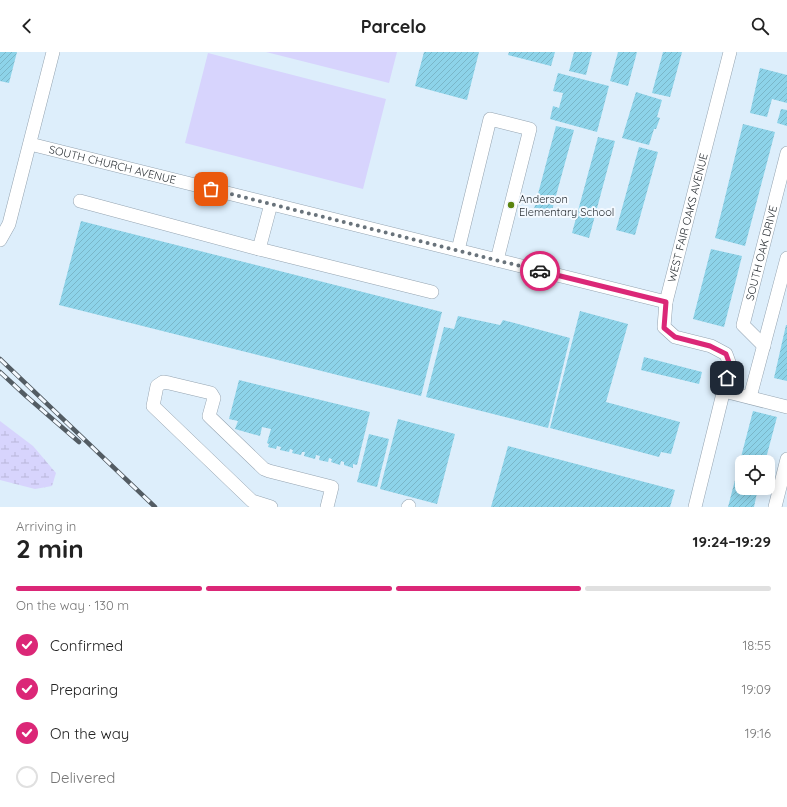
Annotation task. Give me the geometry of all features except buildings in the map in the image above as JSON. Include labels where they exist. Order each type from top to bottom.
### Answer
[{"type":"street","points":[[0,240],[9,224],[53,52]]},
{"type":"street","name":"WEST FAIR OAKS AVENUE","points":[[695,507],[730,365],[726,354],[710,346],[675,337],[664,328],[666,302],[730,52]]},
{"type":"street","points":[[458,250],[490,119],[530,129],[497,260]]},
{"type":"street","name":"SOUTH CHURCH AVENUE","points":[[30,144],[666,302]]},
{"type":"street","name":"SOUTH OAK DRIVE","points":[[764,346],[743,325],[787,153]]},
{"type":"street","points":[[80,201],[259,250],[432,292]]},
{"type":"street","points":[[259,250],[272,204]]},
{"type":"street","points":[[750,397],[787,258]]},
{"type":"street","points":[[271,507],[252,501],[153,406],[157,386],[163,382],[211,393],[214,398],[209,416],[264,469],[332,486],[327,507]]},
{"type":"street","points":[[724,391],[787,407]]},
{"type":"street","points":[[775,507],[787,459]]},
{"type":"green space","points":[[266,52],[397,52],[389,83]]},
{"type":"green space","points":[[208,53],[386,99],[363,189],[185,143]]},
{"type":"green space","points":[[0,421],[33,446],[56,473],[52,486],[35,489],[0,480]]},
{"type":"railway","points":[[0,359],[155,507]]},
{"type":"railway","points":[[0,372],[79,442]]},
{"type":"way so far","points":[[211,189],[540,271]]},
{"type":"place","name":"Anderson Elementary School","points":[[511,205]]},
{"type":"route","points":[[540,271],[666,302],[664,328],[675,337],[710,346],[726,354],[730,365],[727,378]]}]
